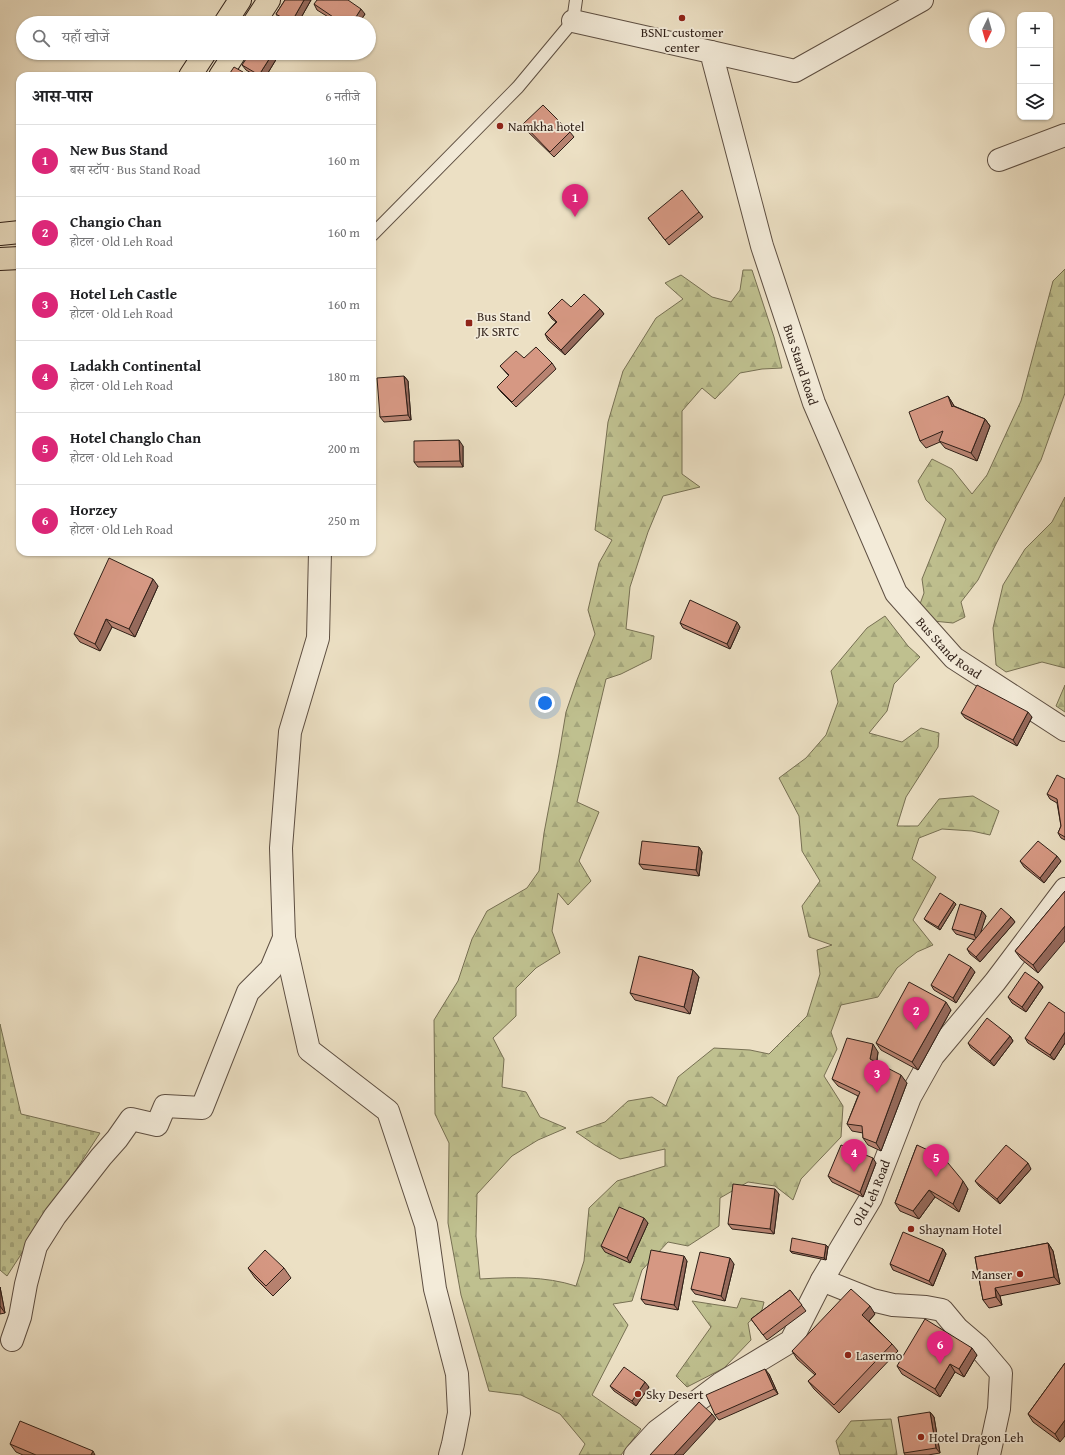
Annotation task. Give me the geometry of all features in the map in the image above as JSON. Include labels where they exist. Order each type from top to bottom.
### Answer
[{"type":"main road","points":[[230,16],[240,0]]},
{"type":"main road","points":[[259,16],[269,0]]},
{"type":"main road","points":[[193,72],[200,60]]},
{"type":"main road","points":[[223,72],[230,60]]},
{"type":"main road","points":[[0,234],[16,232]]},
{"type":"main road","points":[[0,259],[16,258]]},
{"type":"street","points":[[575,10],[711,52],[795,71],[922,0]]},
{"type":"street","name":"Bus Stand Road","points":[[711,52],[762,246],[814,403],[896,593],[954,658],[1065,730]]},
{"type":"street","points":[[999,160],[1065,135]]},
{"type":"street","points":[[320,556],[318,638],[290,732],[281,848],[284,938],[310,1050],[388,1111],[426,1224],[435,1289],[457,1374],[459,1413],[450,1455]]},
{"type":"street","name":"Old Leh Road","points":[[635,1455],[657,1431],[720,1384],[791,1341],[822,1280],[871,1198],[910,1097],[933,1056],[995,982],[1065,889]]},
{"type":"street","points":[[12,1340],[20,1317],[26,1284],[36,1246],[54,1216],[117,1139],[131,1119],[157,1125],[165,1106],[202,1108],[248,992],[271,969],[284,938]]},
{"type":"street","points":[[822,1280],[872,1300],[893,1305],[926,1307],[942,1310],[957,1328],[978,1346],[1001,1373],[1000,1409],[989,1455]]},
{"type":"lane","points":[[376,231],[518,87],[575,10]]},
{"type":"green space","points":[[1065,269],[1065,393],[1041,460],[978,580],[961,602],[965,617],[953,623],[933,621],[920,604],[924,593],[922,579],[946,519],[926,500],[918,481],[932,459],[952,469],[972,494],[987,475],[1021,401],[1053,281]]},
{"type":"green space","points":[[743,270],[752,270],[774,337],[782,368],[762,369],[740,373],[715,399],[702,388],[682,411],[682,474],[700,487],[663,496],[648,532],[630,587],[626,629],[654,636],[651,659],[621,674],[606,679],[577,802],[599,812],[579,861],[591,881],[568,905],[558,893],[552,931],[560,953],[536,968],[516,988],[516,1016],[493,1038],[504,1059],[502,1087],[526,1092],[540,1117],[566,1128],[538,1140],[512,1156],[477,1194],[476,1236],[480,1279],[540,1279],[552,1280],[576,1286],[584,1261],[589,1208],[617,1181],[665,1166],[665,1149],[620,1159],[576,1132],[605,1122],[628,1101],[652,1097],[666,1106],[678,1077],[714,1048],[750,1050],[769,1054],[807,1016],[820,974],[817,950],[832,945],[809,937],[802,906],[820,881],[802,851],[799,816],[779,778],[806,758],[826,735],[838,702],[831,671],[867,628],[885,616],[908,646],[920,657],[894,684],[887,711],[869,733],[902,742],[921,728],[939,733],[938,747],[906,797],[897,826],[918,826],[939,799],[973,796],[999,811],[990,835],[972,831],[942,829],[919,838],[912,859],[936,877],[913,920],[933,945],[917,952],[897,968],[878,997],[841,1005],[831,1032],[837,1049],[824,1076],[843,1106],[841,1137],[801,1179],[793,1200],[775,1186],[748,1182],[720,1198],[719,1226],[688,1246],[668,1242],[642,1270],[632,1301],[613,1304],[628,1325],[592,1395],[641,1429],[621,1455],[579,1455],[585,1444],[560,1414],[521,1395],[489,1391],[461,1295],[448,1223],[449,1143],[435,1114],[434,1020],[458,981],[472,939],[487,911],[527,888],[539,871],[544,833],[566,712],[595,634],[588,610],[599,563],[612,540],[595,530],[608,422],[623,371],[656,318],[683,299],[665,283],[681,275],[712,297],[731,302],[740,290]]},
{"type":"green space","points":[[1065,497],[1065,668],[1042,662],[1006,672],[996,665],[993,628],[1003,585],[1025,549],[1052,522]]},
{"type":"green space","points":[[1065,685],[1065,712],[1056,706]]},
{"type":"green space","points":[[0,1024],[21,1114],[100,1133],[7,1276],[0,1270]]},
{"type":"green space","points":[[741,1298],[764,1302],[762,1310],[748,1323],[751,1340],[724,1368],[687,1387],[676,1376],[711,1327],[692,1301],[737,1308]]},
{"type":"green space","points":[[891,1419],[897,1455],[840,1455],[836,1441],[851,1421]]},
{"type":"building","points":[[285,0],[304,0],[295,16],[279,16],[276,14]]},
{"type":"building","points":[[317,0],[348,0],[361,9],[356,16],[332,16],[314,4]]},
{"type":"building","points":[[245,60],[269,60],[261,72],[254,72],[242,65]]},
{"type":"building","points":[[234,67],[243,72],[231,72]]},
{"type":"building","points":[[543,105],[570,132],[550,152],[523,124]]},
{"type":"building","points":[[682,190],[699,212],[665,240],[648,218]]},
{"type":"building","points":[[584,294],[600,309],[561,350],[545,334],[557,322],[548,313],[562,299],[571,307]]},
{"type":"building","points":[[536,347],[552,363],[512,402],[497,387],[509,375],[500,366],[516,351],[524,358]]},
{"type":"building","points":[[404,376],[408,415],[380,417],[377,378]]},
{"type":"building","points":[[948,396],[952,407],[953,406],[985,419],[971,453],[939,441],[943,431],[920,441],[909,412]]},
{"type":"building","points":[[459,440],[460,461],[414,462],[414,441]]},
{"type":"building","points":[[109,558],[153,579],[129,629],[106,619],[95,644],[74,634]]},
{"type":"building","points":[[690,600],[737,622],[727,644],[680,623]]},
{"type":"building","points":[[977,685],[1028,712],[1013,740],[961,713]]},
{"type":"building","points":[[1057,775],[1065,779],[1065,837],[1058,833],[1061,826],[1057,799],[1047,794]]},
{"type":"building","points":[[642,841],[699,847],[696,870],[639,864]]},
{"type":"building","points":[[1038,841],[1057,856],[1040,878],[1020,861]]},
{"type":"building","points":[[1065,891],[1065,926],[1033,965],[1015,951]]},
{"type":"building","points":[[940,893],[954,902],[938,927],[924,919]]},
{"type":"building","points":[[960,904],[982,911],[974,935],[952,929]]},
{"type":"building","points":[[1001,908],[1011,917],[976,957],[967,949]]},
{"type":"building","points":[[949,954],[971,967],[953,998],[931,985]]},
{"type":"building","points":[[639,956],[693,970],[684,1007],[630,993]]},
{"type":"building","points":[[1025,972],[1039,982],[1022,1007],[1008,997]]},
{"type":"building","points":[[909,982],[946,1002],[912,1062],[876,1043]]},
{"type":"building","points":[[1049,1002],[1065,1013],[1065,1032],[1050,1055],[1025,1038]]},
{"type":"building","points":[[987,1018],[1010,1036],[990,1061],[968,1043]]},
{"type":"building","points":[[847,1038],[873,1044],[870,1059],[901,1075],[876,1143],[863,1138],[862,1126],[847,1124],[860,1092],[832,1079]]},
{"type":"building","points":[[841,1145],[873,1158],[860,1192],[828,1176]]},
{"type":"building","points":[[917,1145],[943,1157],[963,1181],[953,1204],[929,1190],[913,1211],[895,1203]]},
{"type":"building","points":[[1006,1145],[1028,1163],[997,1199],[975,1181]]},
{"type":"building","points":[[733,1184],[775,1189],[770,1229],[728,1224]]},
{"type":"building","points":[[619,1207],[644,1218],[627,1258],[601,1246]]},
{"type":"building","points":[[903,1232],[943,1249],[929,1281],[890,1264]]},
{"type":"building","points":[[792,1238],[826,1245],[824,1258],[790,1251]]},
{"type":"building","name":"Manser","points":[[1048,1243],[1054,1277],[995,1288],[996,1297],[983,1300],[975,1257]]},
{"type":"building","points":[[265,1250],[284,1268],[266,1286],[248,1268]]},
{"type":"building","points":[[651,1250],[684,1256],[674,1305],[641,1299]]},
{"type":"building","points":[[700,1252],[730,1258],[721,1296],[691,1289]]},
{"type":"building","name":"Lasermo","points":[[851,1289],[870,1306],[862,1315],[892,1344],[834,1405],[808,1381],[816,1374],[792,1351]]},
{"type":"building","points":[[790,1290],[802,1305],[763,1335],[751,1319]]},
{"type":"building","points":[[925,1319],[972,1348],[959,1369],[950,1364],[935,1389],[897,1366]]},
{"type":"building","points":[[1065,1363],[1065,1420],[1055,1434],[1028,1414]]},
{"type":"building","points":[[624,1367],[645,1382],[632,1401],[610,1386]]},
{"type":"building","points":[[765,1369],[774,1389],[715,1415],[706,1395]]},
{"type":"building","points":[[699,1402],[712,1414],[674,1455],[650,1455]]},
{"type":"building","points":[[930,1412],[936,1448],[904,1453],[898,1417]]},
{"type":"building","points":[[20,1421],[93,1451],[91,1455],[36,1455],[10,1444]]},
{"type":"place","name":"BSNL customer center","points":[[682,18]]},
{"type":"place","name":"Namkha hotel","points":[[500,126]]},
{"type":"place","name":"New Bus Stand","points":[[575,217]]},
{"type":"place","name":"Bus Stand JK SRTC","points":[[469,323]]},
{"type":"place","name":"Changio Chan","points":[[916,1030]]},
{"type":"place","name":"Hotel Leh Castle","points":[[877,1093]]},
{"type":"place","name":"Ladakh Continental","points":[[854,1172]]},
{"type":"place","name":"Hotel Changlo Chan","points":[[936,1177]]},
{"type":"place","name":"Shaynam Hotel","points":[[911,1229]]},
{"type":"place","name":"Manser","points":[[1020,1274]]},
{"type":"place","name":"Lasermo","points":[[848,1355]]},
{"type":"place","name":"Horzey","points":[[940,1364]]},
{"type":"place","name":"Sky Desert","points":[[638,1394]]},
{"type":"place","name":"Hotel Dragon Leh","points":[[921,1437]]}]
